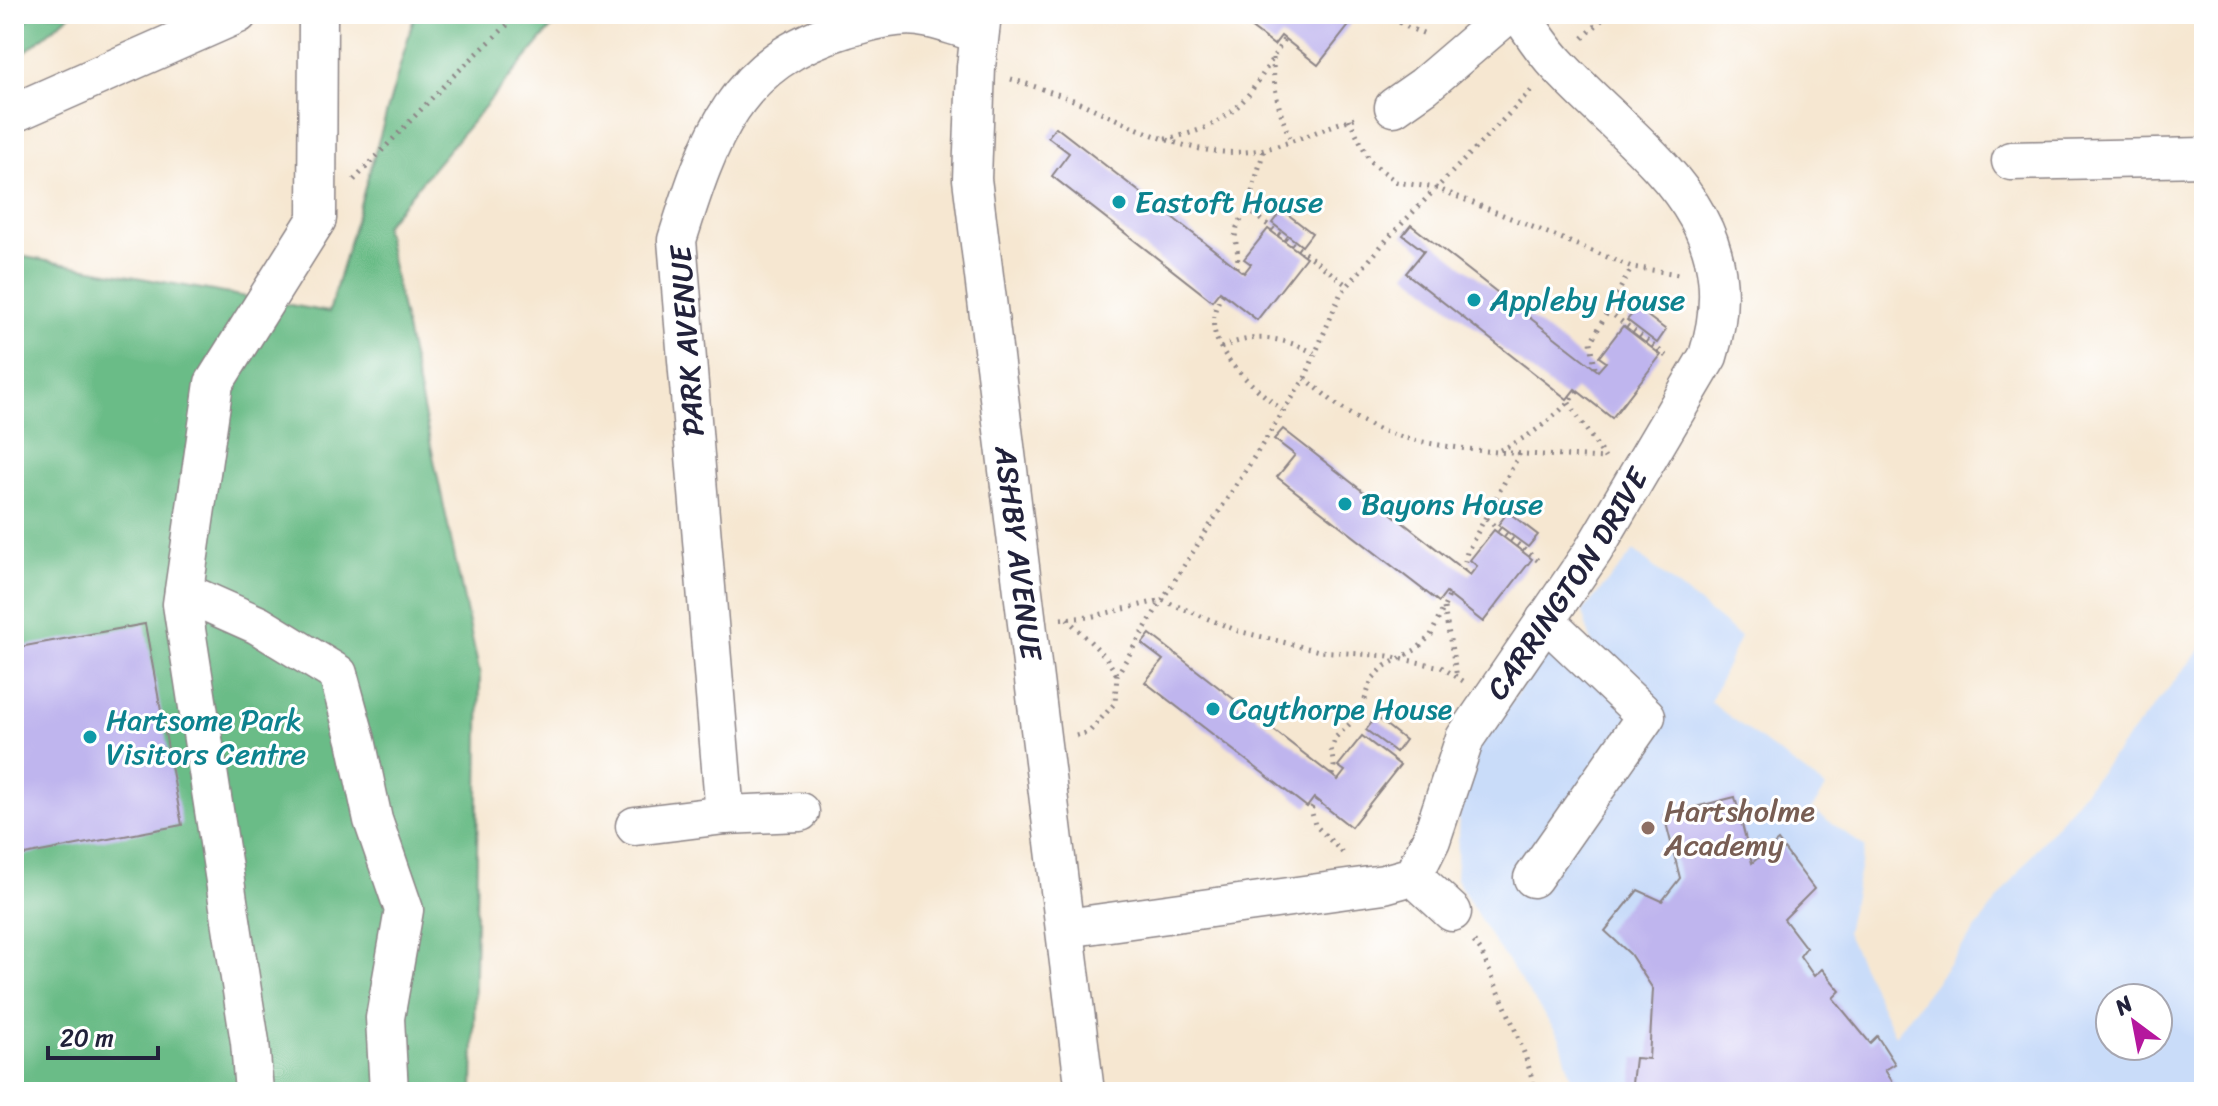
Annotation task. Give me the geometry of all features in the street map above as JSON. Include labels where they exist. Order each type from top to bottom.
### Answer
[{"type":"street","points":[[14,113],[238,14]]},
{"type":"street","points":[[254,1092],[250,1042],[182,604],[214,383],[317,219],[318,14]]},
{"type":"street","points":[[1394,107],[1424,86],[1508,14]]},
{"type":"street","name":"CARRINGTON DRIVE","points":[[1413,876],[1431,840],[1465,738],[1569,585],[1646,461],[1708,356],[1718,324],[1715,273],[1708,236],[1687,198],[1653,158],[1557,64],[1520,14]]},
{"type":"street","name":"PARK AVENUE","points":[[725,815],[677,240],[696,179],[721,122],[762,71],[821,36],[883,18],[918,17],[979,38]]},
{"type":"street","name":"ASHBY AVENUE","points":[[979,38],[972,179],[1085,1092]]},
{"type":"street","points":[[2011,161],[2204,157]]},
{"type":"street","points":[[184,592],[258,625],[338,674],[373,820],[404,910],[385,1018],[389,1092]]},
{"type":"street","points":[[1533,878],[1646,716],[1545,620]]},
{"type":"street","points":[[635,826],[725,815],[800,812]]},
{"type":"street","points":[[1066,928],[1375,885],[1413,876],[1452,912]]},
{"type":"path","points":[[317,219],[450,79],[519,14]]},
{"type":"path","points":[[1044,747],[1089,732],[1115,703],[1117,675],[1305,378],[1340,295],[1388,238],[1608,14]]},
{"type":"path","points":[[979,38],[1071,99],[1164,140],[1196,148],[1228,152],[1264,150],[1349,119],[1394,107]]},
{"type":"path","points":[[1164,140],[1207,129],[1230,114],[1247,99],[1284,39]]},
{"type":"path","points":[[1273,57],[1273,84],[1291,140]]},
{"type":"path","points":[[1349,119],[1370,161],[1396,182],[1436,188],[1632,267],[1681,274],[1715,273]]},
{"type":"path","points":[[1237,268],[1237,227],[1247,209],[1264,150]]},
{"type":"path","points":[[1247,209],[1348,286]]},
{"type":"path","points":[[1595,368],[1591,342],[1632,267]]},
{"type":"path","points":[[1223,294],[1216,304],[1214,321],[1215,335],[1221,348],[1236,370],[1282,410]]},
{"type":"path","points":[[1608,311],[1695,378]]},
{"type":"path","points":[[1221,348],[1248,338],[1267,337],[1294,342],[1314,353]]},
{"type":"path","points":[[1305,378],[1363,422],[1413,440],[1496,451],[1646,461]]},
{"type":"path","points":[[1496,451],[1527,436],[1569,403],[1578,391]]},
{"type":"path","points":[[1569,403],[1605,458]]},
{"type":"path","points":[[1463,570],[1467,552],[1520,453]]},
{"type":"path","points":[[1486,519],[1569,585]]},
{"type":"path","points":[[1332,775],[1331,749],[1336,737],[1360,714],[1372,679],[1398,658],[1417,649],[1431,635],[1449,596]]},
{"type":"path","points":[[1028,620],[1090,617],[1162,600],[1238,631],[1319,651],[1398,658],[1441,667],[1492,699]]},
{"type":"path","points":[[1444,607],[1458,677]]},
{"type":"path","points":[[1066,618],[1105,656],[1117,675]]},
{"type":"path","points":[[1317,800],[1311,809],[1315,825],[1375,885]]},
{"type":"path","points":[[1452,912],[1481,951],[1533,1080],[1535,1092]]},
{"type":"shaded area","name":"Hartsholme Academy","points":[[1634,551],[1740,637],[1710,702],[1826,788],[1812,809],[1865,847],[1846,932],[1895,1035],[2038,847],[2204,645],[2204,1092],[1575,1092],[1560,1038],[1494,942],[1456,879],[1461,770],[1552,646],[1594,650],[1582,612]]},
{"type":"green space","points":[[34,14],[71,14],[14,61],[14,31]]},
{"type":"green space","points":[[415,14],[563,14],[384,226],[480,675],[473,1092],[14,1092],[14,255],[329,312]]},
{"type":"building","points":[[1233,14],[1300,14],[1305,18],[1308,14],[1358,14],[1318,65],[1281,36],[1274,45]]},
{"type":"building","name":"Eastoft House","points":[[1056,127],[1244,273],[1251,264],[1244,259],[1268,229],[1306,257],[1257,320],[1220,291],[1212,301],[1052,176],[1069,153],[1048,137]]},
{"type":"building","points":[[1282,210],[1312,233],[1302,246],[1272,223]]},
{"type":"building","name":"Appleby House","points":[[1411,225],[1598,371],[1606,362],[1599,357],[1623,326],[1661,355],[1612,418],[1575,389],[1567,399],[1406,273],[1424,251],[1403,235]]},
{"type":"building","points":[[1637,308],[1666,330],[1657,343],[1627,320]]},
{"type":"building","name":"Bayons House","points":[[1283,429],[1470,575],[1477,566],[1470,560],[1494,530],[1532,559],[1483,622],[1446,593],[1439,602],[1277,477],[1295,455],[1274,439]]},
{"type":"building","points":[[1508,512],[1538,535],[1528,547],[1498,525]]},
{"type":"building","name":"Hartsome Park Visitors Centre","points":[[145,624],[182,825],[14,857],[14,648]]},
{"type":"building","name":"Caythorpe House","points":[[1150,634],[1338,780],[1345,771],[1338,766],[1362,736],[1400,765],[1351,827],[1314,798],[1307,807],[1145,682],[1163,660],[1142,644]]},
{"type":"building","points":[[1376,717],[1405,740],[1396,752],[1366,730]]},
{"type":"building","points":[[1735,797],[1752,863],[1778,841],[1814,889],[1784,919],[1806,948],[1800,956],[1814,976],[1822,969],[1840,991],[1833,998],[1870,1043],[1877,1036],[1895,1064],[1885,1070],[1899,1092],[1631,1092],[1635,1058],[1649,1059],[1653,989],[1630,954],[1605,931],[1638,890],[1662,901],[1680,878],[1664,815]]},
{"type":"place","name":"Eastoft House","points":[[1119,202]]},
{"type":"place","name":"Appleby House","points":[[1474,300]]},
{"type":"place","name":"Bayons House","points":[[1345,504]]},
{"type":"place","name":"Caythorpe House","points":[[1213,709]]},
{"type":"place","name":"Hartsome Park Visitors Centre","points":[[90,737]]},
{"type":"place","name":"Hartsholme Academy","points":[[1648,828]]}]
